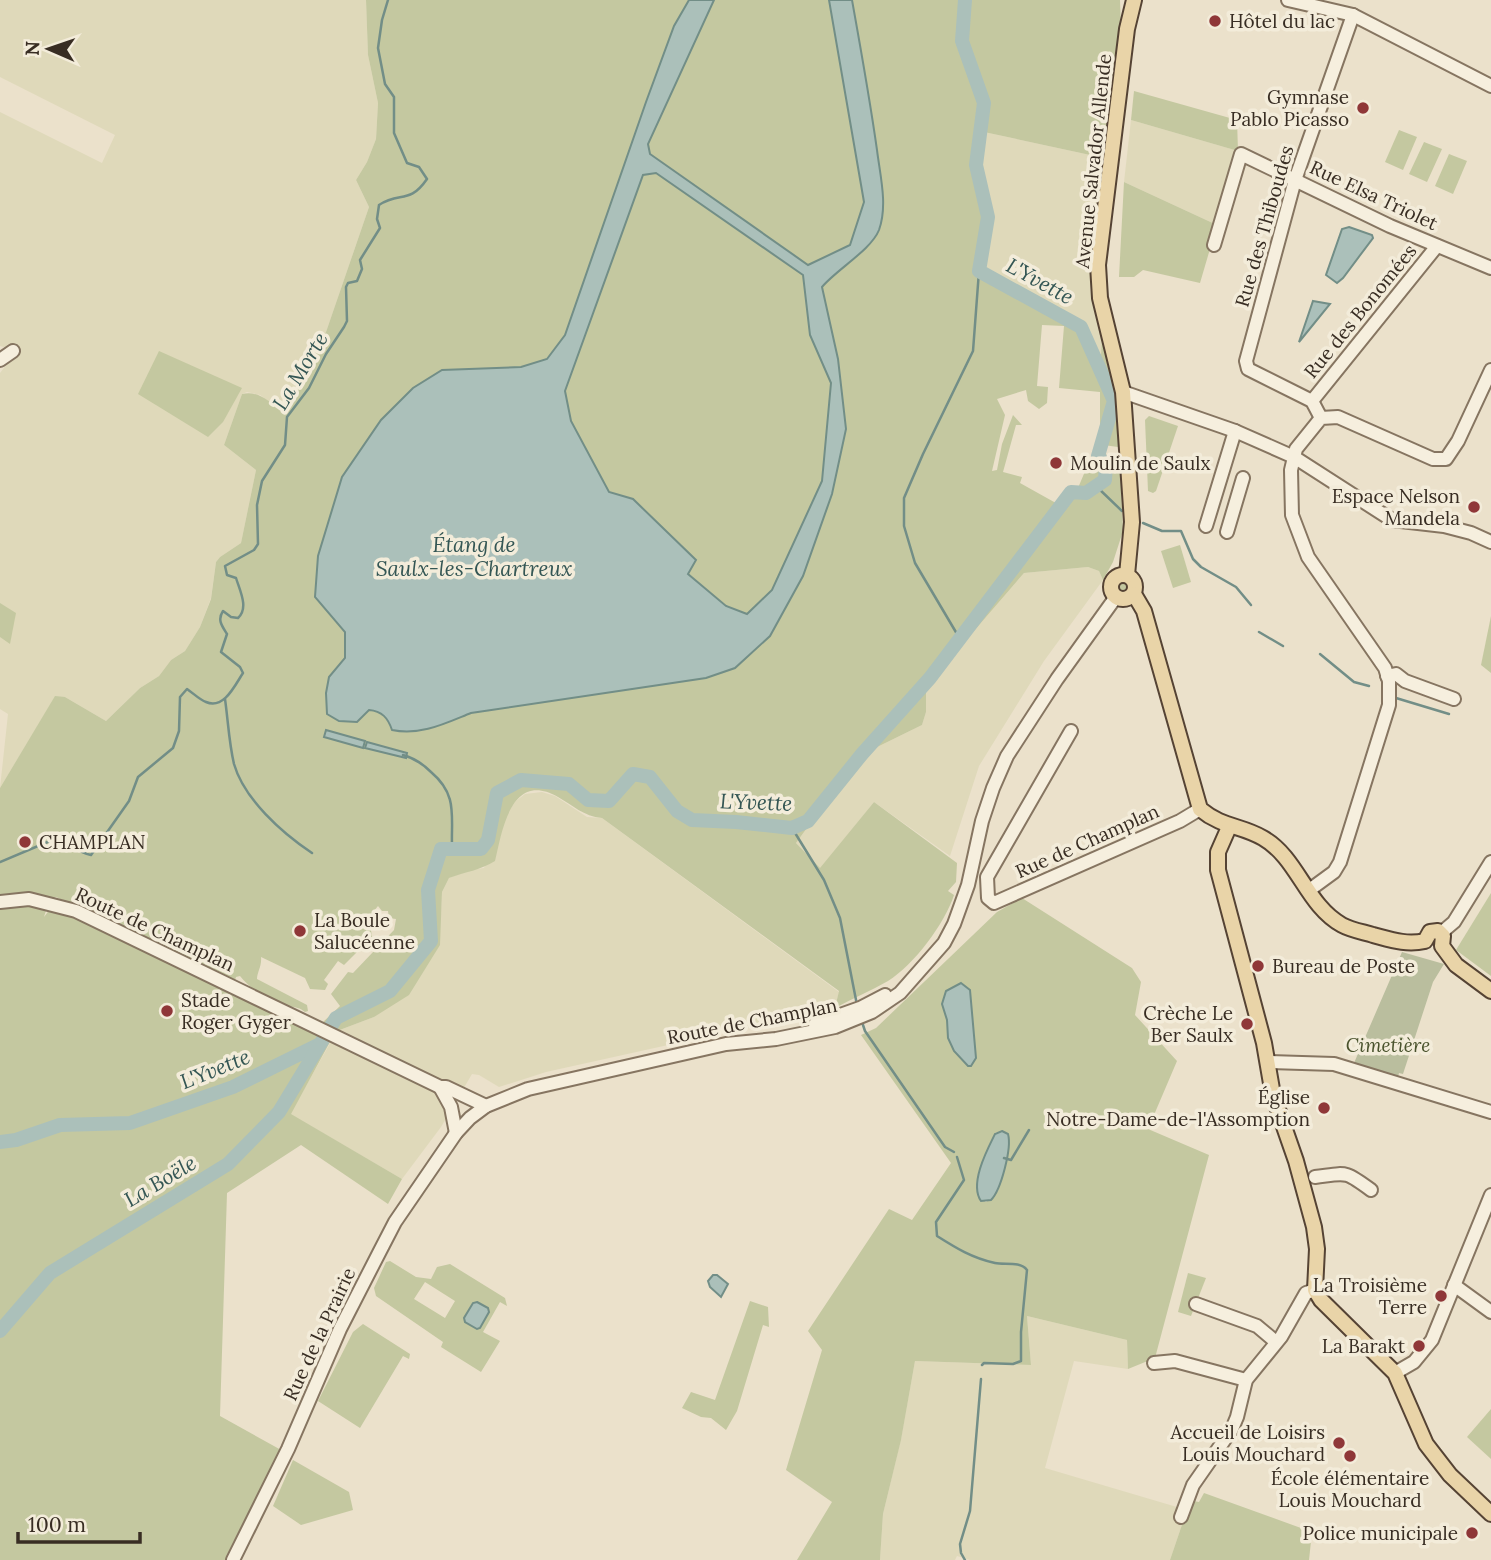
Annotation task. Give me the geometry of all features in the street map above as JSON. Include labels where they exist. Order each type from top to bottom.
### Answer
[{"type":"main road","points":[[1127,0],[1127,29]]},
{"type":"main road","name":"Avenue Salvador Allende","points":[[1127,575],[1132,522],[1123,392],[1100,298],[1098,265],[1127,29],[1134,0]]},
{"type":"main road","points":[[1134,594],[1128,599],[1117,598],[1111,589],[1112,581],[1119,575],[1127,575],[1135,583],[1134,594],[1144,611],[1200,809],[1213,820],[1264,838],[1286,857],[1323,911],[1343,926],[1412,944],[1425,941],[1430,932],[1441,940],[1456,965],[1491,991]]},
{"type":"main road","points":[[1229,827],[1218,852],[1218,870],[1273,1094],[1304,1171],[1316,1238],[1315,1290],[1321,1300],[1395,1373],[1426,1444],[1450,1475],[1491,1514]]},
{"type":"street","points":[[1288,0],[1353,15],[1491,86]]},
{"type":"street","name":"Rue des Thiboudes","points":[[1312,401],[1248,369],[1246,361],[1295,180],[1353,15]]},
{"type":"street","name":"Rue Elsa Triolet","points":[[1214,245],[1241,154],[1437,246],[1491,268]]},
{"type":"street","name":"Rue des Bonomées","points":[[1312,401],[1437,246]]},
{"type":"street","points":[[0,360],[13,351]]},
{"type":"street","points":[[1308,891],[1334,872],[1340,862],[1389,705],[1385,667],[1308,557],[1292,515],[1291,470],[1296,449],[1321,418],[1338,417],[1433,459],[1443,460],[1452,453],[1491,370]]},
{"type":"street","points":[[1123,392],[1235,430],[1294,457],[1391,520],[1444,526],[1491,542]]},
{"type":"street","points":[[1312,401],[1321,418]]},
{"type":"street","points":[[1219,479],[1242,482],[1228,528],[1207,522],[1219,479],[1235,430]]},
{"type":"street","name":"Route de Champlan","points":[[456,1133],[476,1112],[528,1089],[726,1044],[787,1037],[835,1027],[903,984],[929,961],[944,943],[961,909],[982,821],[1007,756],[1057,679],[1117,598]]},
{"type":"street","points":[[1387,676],[1395,674],[1405,681],[1454,699]]},
{"type":"street","name":"Rue de Champlan","points":[[1071,731],[987,877],[988,898],[994,903],[1180,821],[1200,809]]},
{"type":"street","points":[[1441,940],[1491,862]]},
{"type":"street","name":"Route de Champlan","points":[[0,902],[29,899],[76,911],[440,1087],[446,1087],[486,1106]]},
{"type":"street","points":[[1267,1062],[1334,1063],[1491,1112]]},
{"type":"street","points":[[440,1087],[451,1107],[456,1133]]},
{"type":"street","name":"Rue de la Prairie","points":[[233,1560],[288,1449],[340,1329],[395,1222],[456,1133]]},
{"type":"street","points":[[1304,1171],[1350,1174],[1371,1190]]},
{"type":"street","points":[[1395,1373],[1414,1362],[1428,1347],[1491,1195]]},
{"type":"street","points":[[1454,1284],[1491,1312]]},
{"type":"street","points":[[1181,1517],[1193,1485],[1232,1429],[1246,1380],[1276,1342],[1306,1293],[1315,1290]]},
{"type":"street","points":[[1196,1304],[1257,1325],[1276,1342]]},
{"type":"street","points":[[1154,1363],[1175,1361],[1246,1380]]},
{"type":"shaded area","points":[[0,0],[366,0],[368,55],[378,103],[376,139],[356,180],[369,207],[326,332],[281,410],[260,395],[247,392],[242,394],[224,445],[256,470],[241,543],[216,562],[211,598],[200,627],[185,651],[171,660],[159,676],[140,688],[106,721],[65,697],[55,697],[0,788],[8,714],[0,709],[0,373],[17,351],[0,346],[0,112],[102,163],[115,135],[0,77]]},
{"type":"shaded area","points":[[1131,120],[1238,151],[1217,225],[1124,182]]},
{"type":"shaded area","points":[[984,132],[1104,158],[1090,289],[1102,341],[1102,356],[1048,305],[983,269],[992,215],[979,164]]},
{"type":"shaded area","points":[[1088,567],[1099,571],[1103,580],[1044,661],[979,766],[950,856],[874,802],[820,869],[796,843],[845,776],[869,751],[922,725],[926,712],[926,692],[936,675],[1024,573]]},
{"type":"shaded area","points":[[542,792],[555,796],[587,817],[602,818],[839,992],[835,1008],[546,1072],[499,1087],[479,1075],[472,1074],[441,1127],[402,1179],[290,1114],[337,1031],[374,1017],[441,915],[442,892],[449,878],[469,870],[484,868],[507,813],[516,801],[525,794]]},
{"type":"shaded area","points":[[1027,1316],[1127,1340],[1128,1369],[1074,1361],[1045,1468],[1187,1510],[1170,1560],[970,1560],[957,1556],[955,1560],[880,1560],[883,1514],[901,1439],[915,1361],[1031,1365]]},
{"type":"green space","points":[[366,0],[1120,0],[1121,29],[1108,107],[1104,158],[984,132],[979,164],[992,215],[983,269],[1025,290],[1072,319],[1101,355],[1102,341],[1118,399],[1120,436],[1118,447],[1096,444],[1100,426],[1100,392],[1059,388],[1064,326],[1042,325],[1037,386],[1048,387],[1047,403],[1039,409],[1028,401],[1026,390],[997,399],[1005,415],[992,471],[997,470],[1002,444],[1013,415],[1022,425],[1016,425],[1003,472],[1022,477],[1020,483],[1063,507],[1078,488],[1094,450],[1120,460],[1123,531],[1113,562],[1103,580],[1099,571],[1088,567],[1024,573],[936,675],[926,692],[926,712],[922,725],[869,751],[845,776],[796,843],[820,868],[874,802],[957,863],[956,882],[948,891],[954,895],[950,906],[918,954],[888,981],[835,1008],[839,991],[602,818],[584,813],[558,797],[542,791],[529,791],[519,797],[506,820],[495,861],[449,878],[442,892],[440,945],[409,995],[374,1017],[337,1031],[322,1023],[340,1006],[331,994],[348,972],[353,973],[394,930],[396,919],[389,918],[388,911],[382,911],[378,906],[369,917],[372,937],[344,965],[338,961],[324,980],[328,984],[325,990],[310,989],[305,978],[261,957],[257,979],[307,1005],[308,1011],[305,1012],[268,998],[240,976],[235,980],[230,979],[56,897],[49,901],[44,917],[53,905],[331,1040],[291,1114],[402,1179],[388,1204],[301,1145],[227,1193],[220,1416],[292,1456],[241,1560],[0,1560],[0,908],[16,906],[0,904],[0,788],[55,696],[65,697],[106,721],[140,688],[159,676],[171,660],[185,651],[200,627],[211,599],[216,562],[241,543],[256,470],[224,445],[242,394],[258,395],[281,410],[326,332],[369,207],[356,180],[376,139],[378,103],[368,55]]},
{"type":"green space","points":[[1134,91],[1237,120],[1238,151],[1131,120]]},
{"type":"green space","points":[[1399,130],[1417,137],[1403,170],[1385,162]]},
{"type":"green space","points":[[1424,142],[1442,149],[1427,182],[1409,174]]},
{"type":"green space","points":[[1449,154],[1467,161],[1453,194],[1435,186]]},
{"type":"green space","points":[[1124,182],[1217,225],[1200,283],[1143,270],[1134,277],[1119,277]]},
{"type":"green space","points":[[159,351],[242,388],[223,422],[208,437],[138,394]]},
{"type":"green space","points":[[1149,416],[1178,426],[1156,491],[1153,493],[1148,491],[1145,420]]},
{"type":"green space","points":[[1180,545],[1191,582],[1173,588],[1161,551]]},
{"type":"green space","points":[[1119,579],[1125,579],[1130,587],[1128,593],[1119,595],[1114,590],[1114,584]]},
{"type":"green space","points":[[0,603],[16,613],[10,644],[0,637]]},
{"type":"green space","points":[[1491,616],[1491,673],[1481,665]]},
{"type":"green space","points":[[1491,893],[1491,976],[1456,950]]},
{"type":"green space","points":[[1022,898],[1132,968],[1141,982],[1135,1015],[1177,1061],[1148,1129],[1209,1155],[1155,1358],[1128,1369],[1127,1340],[1027,1316],[1031,1365],[915,1361],[901,1440],[883,1514],[880,1560],[797,1560],[832,1502],[786,1470],[822,1350],[808,1331],[889,1209],[912,1220],[951,1163],[861,1035],[876,1028],[997,912]],"holes":[[[970,990],[975,1042],[948,1038],[947,1020],[942,1004],[946,991]],[[996,1132],[1009,1145],[998,1191],[986,1202],[978,1196],[980,1171]]]},
{"type":"green space","name":"Cimetière","points":[[1402,952],[1444,964],[1433,982],[1403,1074],[1399,1073],[1398,1077],[1354,1063]]},
{"type":"green space","points":[[390,1261],[416,1277],[431,1279],[437,1267],[450,1264],[505,1298],[507,1306],[500,1302],[483,1332],[500,1341],[481,1372],[441,1347],[443,1342],[376,1296],[374,1288],[386,1262]],"holes":[[[425,1282],[455,1301],[445,1318],[414,1299]]]},
{"type":"green space","points":[[1188,1273],[1206,1278],[1191,1316],[1178,1312]]},
{"type":"green space","points":[[750,1301],[768,1307],[769,1327],[763,1325],[737,1411],[726,1430],[711,1418],[701,1417],[682,1408],[691,1392],[715,1400]]},
{"type":"green space","points":[[363,1324],[410,1354],[409,1359],[403,1356],[360,1428],[318,1401],[353,1332]]},
{"type":"green space","points":[[1491,1409],[1491,1459],[1467,1437]]},
{"type":"green space","points":[[293,1460],[349,1492],[353,1510],[301,1525],[273,1506]]},
{"type":"green space","points":[[1204,1493],[1312,1532],[1309,1560],[1170,1560],[1187,1510],[1193,1501],[1199,1502]]},
{"type":"water","name":"Étang de Saulx-les-Chartreux","points":[[689,0],[714,0],[648,144],[650,154],[808,265],[850,245],[864,202],[829,0],[852,0],[874,131],[883,210],[879,230],[869,245],[822,287],[838,359],[846,429],[832,494],[803,576],[770,636],[735,668],[706,678],[471,713],[433,728],[413,731],[392,730],[384,716],[369,710],[357,722],[339,721],[327,714],[326,693],[329,677],[345,658],[345,632],[315,597],[318,556],[342,477],[381,420],[413,388],[442,370],[521,367],[547,359],[565,335],[674,26]],"holes":[[[656,173],[803,275],[810,335],[831,383],[822,481],[772,590],[747,614],[726,606],[688,574],[696,560],[633,499],[609,492],[571,421],[565,391],[643,175]]]},
{"type":"water","points":[[1349,227],[1372,235],[1373,238],[1337,283],[1326,275],[1342,229]]},
{"type":"water","points":[[1313,301],[1330,304],[1299,342]]},
{"type":"water","points":[[326,730],[365,741],[363,748],[324,737]]},
{"type":"water","points":[[367,742],[407,753],[406,758],[365,748]]},
{"type":"water","points":[[961,983],[970,990],[976,1058],[971,1066],[954,1051],[948,1038],[947,1020],[942,1004],[946,991]]},
{"type":"water","points":[[1002,1131],[1008,1134],[1009,1140],[1002,1178],[991,1200],[981,1201],[977,1186],[980,1167],[995,1134]]},
{"type":"water","points":[[713,1275],[728,1284],[721,1297],[710,1287],[708,1281]]},
{"type":"water","points":[[477,1302],[488,1308],[489,1312],[477,1329],[465,1322],[464,1318],[473,1303]]},
{"type":"waterway","name":"La Morte","points":[[0,862],[57,838],[91,855],[129,801],[138,777],[173,748],[179,731],[180,697],[187,689],[204,701],[218,703],[224,700],[243,673],[240,667],[221,652],[227,634],[221,623],[221,614],[223,611],[238,618],[243,609],[236,578],[227,575],[225,566],[254,550],[258,544],[257,505],[262,481],[285,445],[287,417],[309,388],[347,321],[346,287],[348,283],[357,281],[362,269],[360,260],[380,228],[377,219],[379,205],[415,192],[427,179],[419,167],[407,163],[394,133],[394,97],[385,84],[378,48],[388,0]]},
{"type":"waterway","name":"L'Yvette","points":[[0,1331],[50,1273],[228,1164],[279,1112],[336,1018],[390,991],[431,941],[428,890],[441,849],[481,849],[488,840],[497,793],[521,780],[569,784],[588,800],[609,801],[633,774],[650,777],[677,811],[692,820],[792,828],[808,821],[862,754],[930,678],[1071,492],[1086,493],[1105,480],[1106,465],[1098,456],[1114,401],[1081,327],[979,271],[988,217],[976,165],[984,103],[962,41],[965,0]]},
{"type":"waterway","points":[[960,639],[915,563],[904,526],[904,498],[973,351],[979,271]]},
{"type":"waterway","points":[[1097,487],[1122,511]]},
{"type":"waterway","points":[[1143,523],[1162,531],[1181,531],[1193,559],[1201,567],[1236,587],[1251,605]]},
{"type":"waterway","points":[[1259,632],[1283,646]]},
{"type":"waterway","points":[[1320,654],[1354,682],[1369,686]]},
{"type":"waterway","points":[[1396,698],[1449,714]]},
{"type":"waterway","points":[[225,699],[234,764],[246,790],[277,825],[312,853]]},
{"type":"waterway","points":[[403,755],[425,766],[446,789],[452,815],[452,847]]},
{"type":"waterway","points":[[792,828],[824,880],[840,918],[857,1005]]},
{"type":"waterway","points":[[862,1022],[865,1031],[945,1147],[954,1152]]},
{"type":"waterway","name":"L'Yvette","points":[[0,1142],[16,1140],[60,1125],[130,1123],[233,1087],[318,1045]]},
{"type":"waterway","points":[[1004,1158],[1011,1160],[1029,1130]]},
{"type":"waterway","points":[[957,1157],[964,1180],[936,1222],[937,1236],[979,1258],[995,1263],[1016,1264],[1027,1270],[1021,1361],[1013,1364],[982,1365]]},
{"type":"waterway","points":[[965,1560],[960,1544],[970,1511],[981,1379]]},
{"type":"place","name":"Hôtel du lac","points":[[1215,21]]},
{"type":"place","name":"Gymnase Pablo Picasso","points":[[1363,108]]},
{"type":"place","name":"Moulin de Saulx","points":[[1056,463]]},
{"type":"place","name":"Espace Nelson Mandela","points":[[1474,507]]},
{"type":"place","name":"CHAMPLAN","points":[[25,842]]},
{"type":"place","name":"La Boule Salucéenne","points":[[300,931]]},
{"type":"place","name":"Bureau de Poste","points":[[1258,966]]},
{"type":"place","name":"Stade Roger Gyger","points":[[167,1011]]},
{"type":"place","name":"Crèche Le Ber Saulx","points":[[1247,1024]]},
{"type":"place","name":"Église Notre-Dame-de-l'Assomption","points":[[1324,1108]]},
{"type":"place","name":"La Troisième Terre","points":[[1441,1296]]},
{"type":"place","name":"La Barakt","points":[[1419,1346]]},
{"type":"place","name":"Accueil de Loisirs Louis Mouchard","points":[[1339,1443]]},
{"type":"place","name":"École élémentaire Louis Mouchard","points":[[1350,1456]]},
{"type":"place","name":"Police municipale","points":[[1472,1533]]},
{"type":"water label","name":"La Boële","points":[[160,1181]]}]
